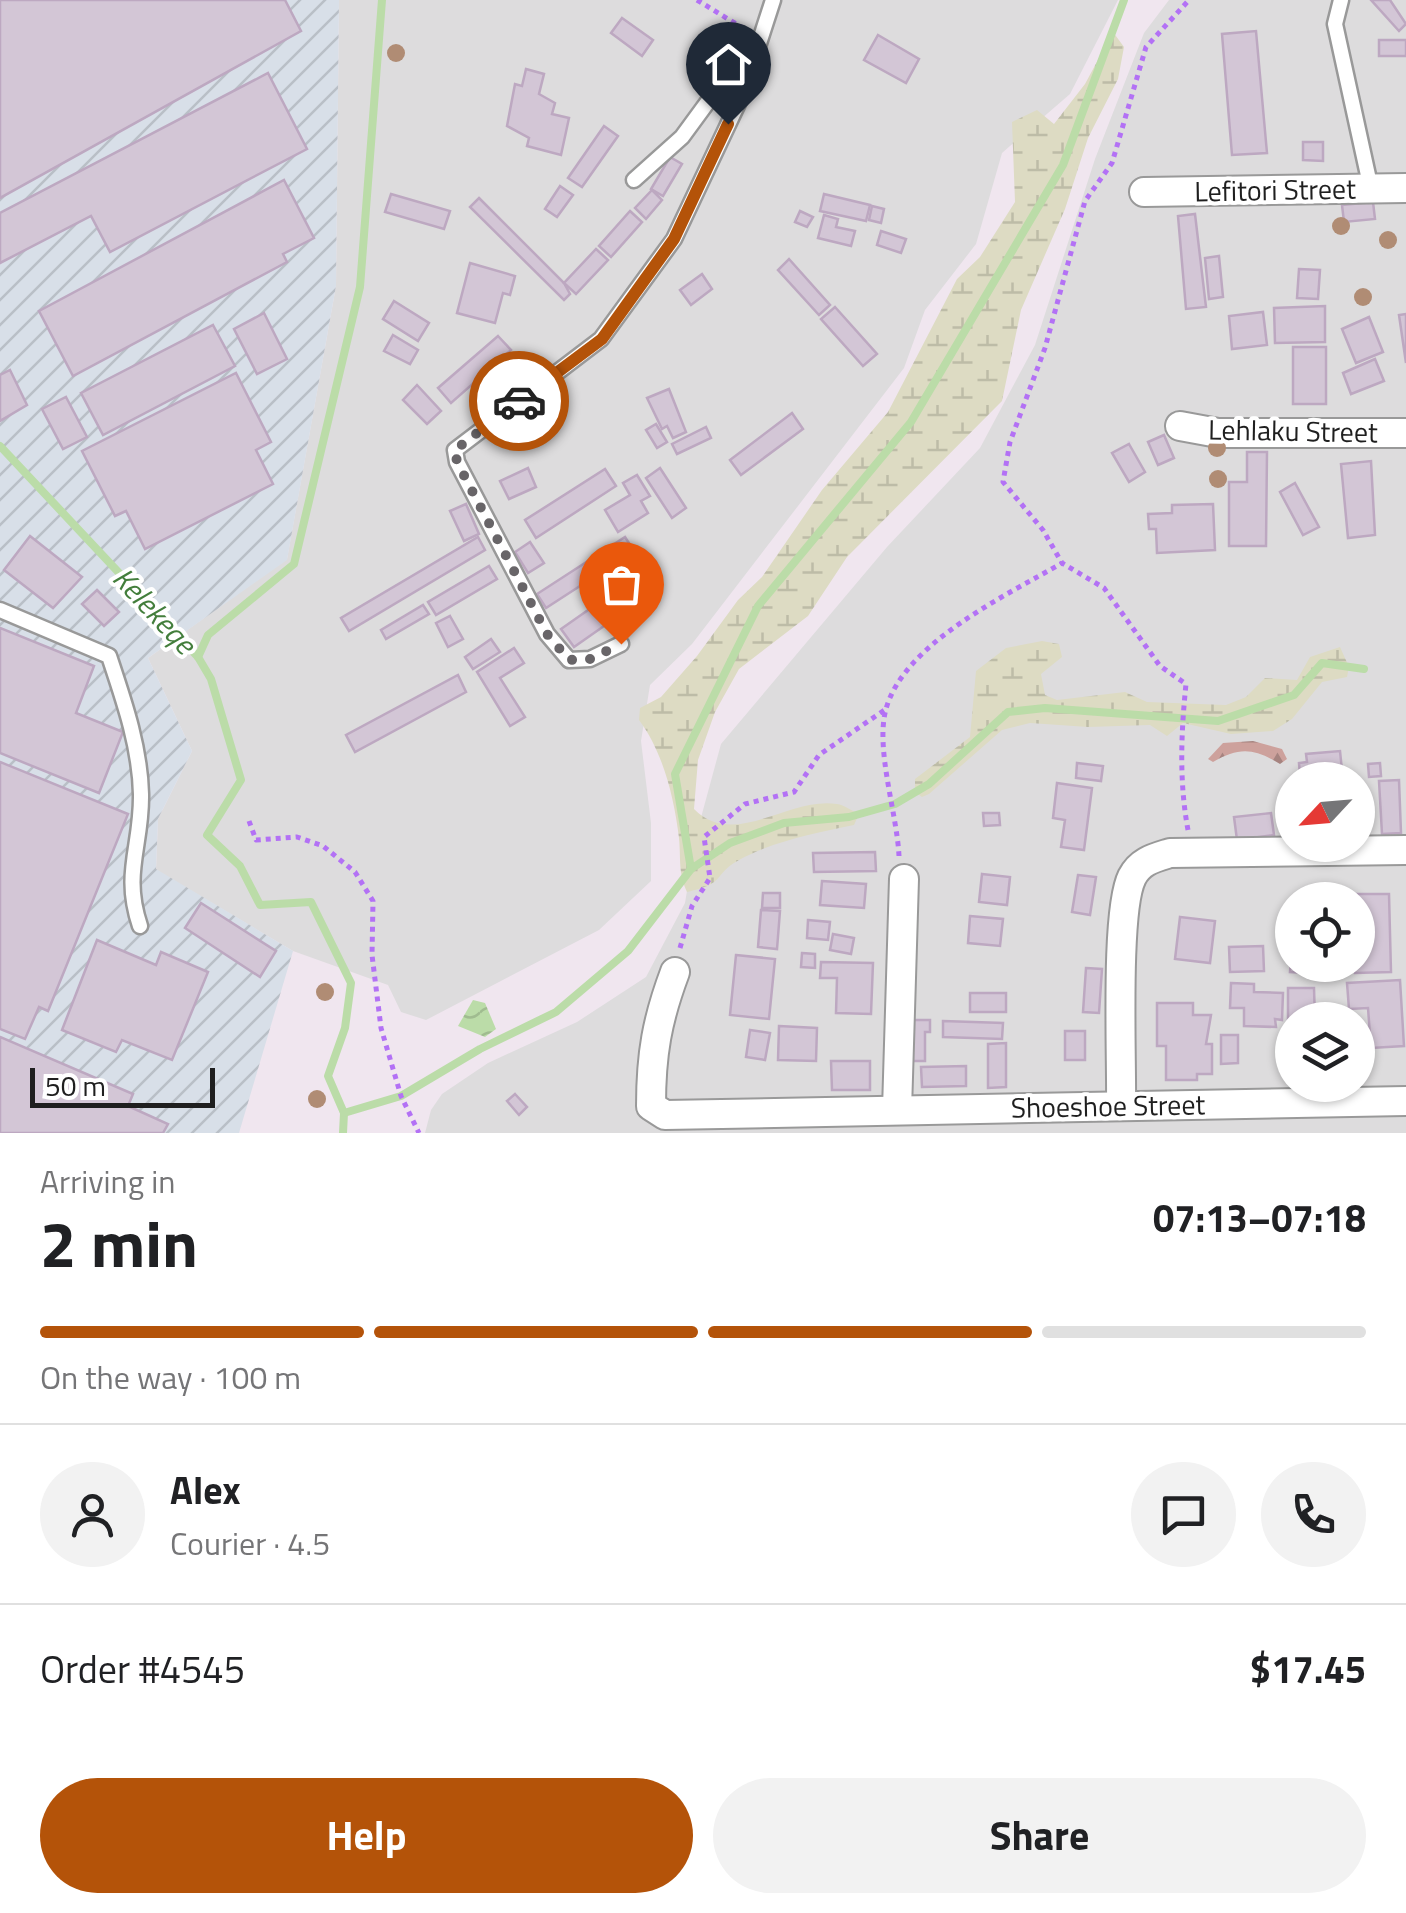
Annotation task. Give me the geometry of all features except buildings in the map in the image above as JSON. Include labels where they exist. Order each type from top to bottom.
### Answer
[{"type":"street","name":"Lefitori Street","points":[[1144,192],[1406,188]]},
{"type":"street","name":"Lehlaku Street","points":[[1180,426],[1218,434],[1406,433]]},
{"type":"street","points":[[1121,1106],[1125,911],[1130,879],[1140,865],[1170,853],[1406,850]]},
{"type":"street","points":[[897,1110],[904,879]]},
{"type":"street","name":"Shoeshoe Street","points":[[674,972],[655,1024],[651,1068],[651,1106],[664,1115],[1406,1101]]},
{"type":"lane","points":[[621,644],[590,659],[569,660],[547,634],[457,462],[455,450],[602,339],[674,239],[751,71],[773,0]]},
{"type":"lane","points":[[1341,0],[1335,24],[1371,189]]},
{"type":"lane","points":[[634,180],[682,138],[726,77],[751,71]]},
{"type":"lane","points":[[0,610],[109,656],[130,720],[141,794],[130,896],[140,926]]},
{"type":"path","points":[[697,0],[762,40]]},
{"type":"path","points":[[1189,0],[1146,47],[1112,163],[1086,201],[1046,348],[1010,442],[1003,482],[1043,530],[1062,563],[1104,588],[1160,666],[1186,684],[1185,756],[1180,777],[1192,852]]},
{"type":"path","points":[[674,972],[692,906],[710,878],[704,837],[745,804],[794,792],[819,755],[886,709],[906,676],[942,633],[1062,563]]},
{"type":"path","points":[[886,709],[888,784],[904,879]]},
{"type":"path","points":[[249,822],[256,840],[297,838],[323,846],[354,872],[373,901],[372,955],[381,1028],[401,1096],[418,1133]]},
{"type":"shaded area","points":[[0,0],[339,0],[336,286],[287,560],[148,658],[192,751],[158,819],[156,869],[293,951],[239,1133],[0,1133]]},
{"type":"shaded area","points":[[339,0],[1118,0],[1070,94],[1002,153],[976,244],[925,310],[904,368],[692,644],[650,685],[641,741],[651,823],[651,881],[599,930],[426,1020],[401,1012],[388,985],[293,951],[156,870],[158,819],[192,751],[148,658],[287,559],[336,286]]},
{"type":"shaded area","points":[[1169,0],[1406,0],[1406,1133],[425,1133],[431,1110],[442,1094],[488,1063],[577,1022],[646,977],[685,903],[696,836],[721,744],[887,547],[980,448],[1035,345],[1095,159],[1144,33]]},
{"type":"green space","points":[[1113,32],[1124,47],[1118,79],[1088,138],[1065,209],[1021,310],[1002,401],[847,557],[808,616],[739,669],[715,712],[698,760],[694,809],[710,820],[744,823],[800,807],[837,804],[859,814],[854,825],[795,838],[752,853],[709,885],[687,892],[670,791],[655,746],[639,720],[640,708],[661,697],[697,656],[738,600],[762,577],[822,490],[888,412],[957,279],[980,257],[1015,202],[1012,122],[1037,110],[1054,124],[1085,84]]},
{"type":"green space","points":[[1042,641],[1059,644],[1062,657],[1041,674],[1045,695],[1057,700],[1125,692],[1147,702],[1226,705],[1246,697],[1265,678],[1297,680],[1310,657],[1340,647],[1349,667],[1347,677],[1322,682],[1292,719],[1273,731],[1231,734],[1183,723],[1167,736],[1150,725],[1088,727],[1030,723],[1002,730],[929,794],[922,797],[915,792],[915,779],[970,737],[976,671],[1006,648]]},
{"type":"green space","points":[[1253,741],[1282,749],[1287,759],[1276,762],[1246,751],[1213,762],[1208,759],[1223,743]]},
{"type":"water","points":[[473,1000],[485,1003],[496,1029],[485,1037],[458,1026]]},
{"type":"waterway","points":[[198,657],[208,635],[294,564],[360,287],[382,0]]},
{"type":"waterway","points":[[691,869],[675,774],[758,606],[911,422],[1063,165],[1124,0]]},
{"type":"waterway","name":"Kelekeqe","points":[[0,446],[198,657],[211,679],[241,780],[207,835],[240,866],[260,905],[311,902],[351,983],[345,1028],[328,1076],[344,1113],[343,1133]]},
{"type":"waterway","points":[[344,1113],[401,1096],[480,1049],[556,1012],[628,951],[691,869],[730,843],[784,823],[849,817],[895,804],[929,784],[1008,712],[1045,708],[1218,721],[1294,695],[1322,663],[1364,669]]},
{"type":"way so far","points":[[519,401],[455,450],[457,462],[547,634],[569,660],[590,659],[621,644]]},
{"type":"route","points":[[519,401],[602,339],[674,239],[728,124]]}]
